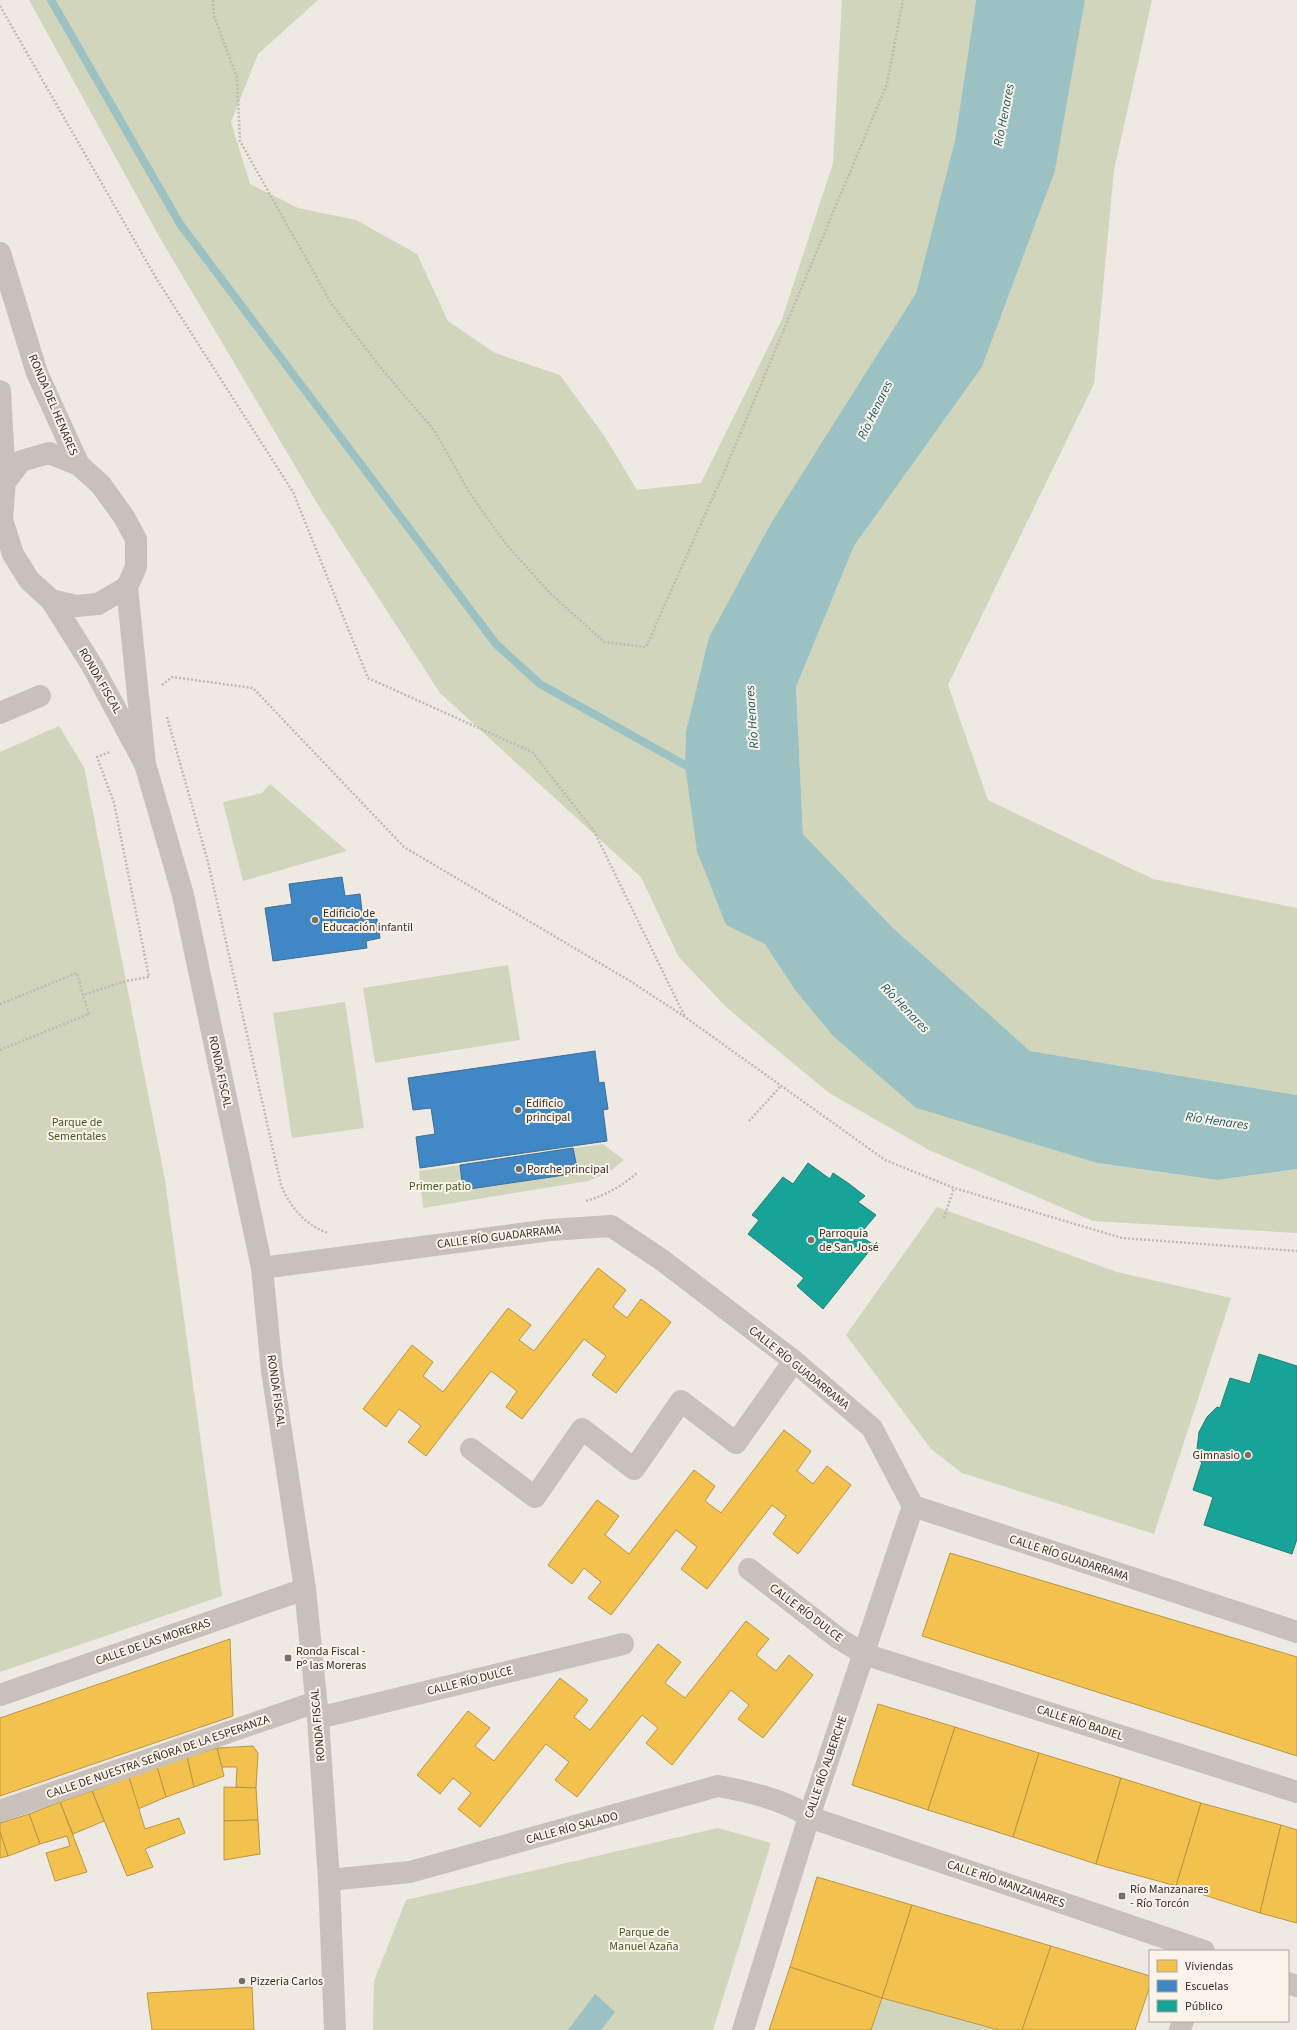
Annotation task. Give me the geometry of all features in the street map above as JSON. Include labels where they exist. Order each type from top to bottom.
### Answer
[{"type":"street","name":"RONDA DEL HENARES","points":[[0,252],[37,373],[79,464]]},
{"type":"street","points":[[0,391],[3,489],[2,520],[6,552],[29,580],[51,600],[76,606],[98,604],[127,587],[136,567],[136,539],[124,517],[101,485],[79,464],[49,453],[21,461],[3,489]]},
{"type":"street","name":"RONDA FISCAL","points":[[127,587],[141,750],[183,895],[262,1268],[272,1371],[305,1589],[317,1710],[329,1880],[335,2030]]},
{"type":"street","name":"RONDA FISCAL","points":[[51,600],[93,667],[141,750]]},
{"type":"street","points":[[0,712],[40,696]]},
{"type":"street","name":"CALLE RÍO GUADARRAMA","points":[[262,1268],[550,1230],[611,1226],[662,1260],[794,1361],[872,1428],[913,1506],[1297,1632]]},
{"type":"street","points":[[471,1449],[535,1497],[582,1429],[634,1469],[681,1401],[736,1443],[794,1361]]},
{"type":"street","name":"CALLE RÍO ALBERCHE","points":[[743,2030],[809,1818],[913,1506]]},
{"type":"street","name":"CALLE RÍO DULCE","points":[[749,1569],[838,1638],[864,1654]]},
{"type":"street","name":"CALLE DE LAS MORERAS","points":[[0,1695],[305,1589]]},
{"type":"street","name":"CALLE RÍO DULCE","points":[[317,1710],[623,1644]]},
{"type":"street","name":"CALLE RÍO BADIEL","points":[[864,1654],[1297,1792]]},
{"type":"street","name":"CALLE DE NUESTRA SEÑORA DE LA ESPERANZA","points":[[0,1811],[317,1710]]},
{"type":"street","name":"CALLE RÍO SALADO","points":[[329,1880],[410,1872],[718,1786],[743,1790],[799,1810],[809,1818]]},
{"type":"street","name":"CALLE RÍO MANZANARES","points":[[809,1818],[1201,1950]]},
{"type":"path","points":[[213,0],[214,16],[237,77],[240,141],[331,303],[380,367],[434,430],[469,492],[505,542],[550,593],[604,642],[646,646],[726,470],[888,84],[903,0]]},
{"type":"path","points":[[0,6],[156,278],[293,492],[368,678],[532,752],[594,831],[685,1017]]},
{"type":"path","points":[[160,687],[172,677],[254,688],[404,846],[630,981],[685,1017],[884,1160],[954,1188],[1122,1238],[1297,1251]]},
{"type":"path","points":[[165,710],[208,862],[281,1185],[287,1199],[296,1212],[308,1223],[332,1234]]},
{"type":"path","points":[[83,995],[126,981],[149,977],[114,804],[97,757],[141,750],[171,733]]},
{"type":"path","points":[[0,1004],[77,973],[89,1014],[0,1050]]},
{"type":"path","points":[[749,1121],[781,1086]]},
{"type":"path","points":[[582,1202],[611,1192],[626,1183],[637,1173]]},
{"type":"path","points":[[944,1218],[954,1188]]},
{"type":"green space","points":[[29,0],[318,0],[258,54],[231,122],[250,184],[298,208],[356,220],[417,254],[448,321],[495,353],[560,375],[605,437],[637,490],[701,483],[782,319],[833,163],[842,0],[976,0],[955,140],[916,293],[771,523],[709,637],[686,731],[685,765],[727,925],[765,944],[795,990],[833,1036],[916,1108],[1097,1163],[1217,1180],[1297,1169],[1297,1233],[1093,1221],[929,1150],[829,1093],[727,1008],[678,956],[641,877],[440,693],[317,503],[160,238]]},
{"type":"green space","points":[[1085,0],[1152,0],[1114,170],[1094,384],[948,685],[988,800],[1153,879],[1297,908],[1297,1095],[1030,1051],[893,928],[803,834],[796,687],[854,546],[982,367],[1055,171]]},
{"type":"green space","name":"Parque de Sementales","points":[[59,726],[84,767],[165,1180],[222,1596],[0,1672],[0,752]]},
{"type":"green space","points":[[270,784],[347,851],[243,881],[223,802],[262,793]]},
{"type":"green space","points":[[508,965],[520,1040],[375,1063],[363,988]]},
{"type":"green space","points":[[345,1002],[364,1128],[292,1138],[273,1013]]},
{"type":"green space","name":"Primer patio","points":[[603,1144],[624,1160],[608,1173],[588,1181],[423,1208],[419,1171]]},
{"type":"green space","points":[[937,1207],[1117,1272],[1231,1298],[1154,1534],[962,1473],[931,1449],[846,1335]]},
{"type":"green space","name":"Parque de Manuel Azaña","points":[[718,1828],[771,1843],[713,2030],[373,2030],[374,1981],[406,1900]]},
{"type":"green space","points":[[882,1998],[999,2030],[871,2030]]},
{"type":"water","name":"Río Henares","points":[[976,0],[1085,0],[1055,171],[982,367],[854,546],[796,687],[803,834],[893,928],[1030,1051],[1297,1095],[1297,1169],[1217,1180],[1097,1163],[916,1108],[833,1036],[795,990],[765,944],[726,925],[697,851],[685,765],[686,731],[709,637],[771,523],[916,293],[955,140]]},
{"type":"water","points":[[595,1994],[615,2012],[601,2030],[568,2030]]},
{"type":"building: Viviendas","points":[[598,1268],[626,1290],[613,1307],[627,1318],[641,1299],[671,1322],[616,1393],[592,1375],[606,1356],[584,1339],[522,1419],[506,1407],[517,1391],[491,1371],[426,1456],[408,1442],[421,1426],[399,1409],[386,1427],[363,1409],[412,1345],[433,1362],[423,1376],[443,1392],[508,1308],[531,1325],[519,1340],[534,1351]]},
{"type":"building: Viviendas","points":[[784,1430],[811,1451],[797,1471],[813,1484],[827,1466],[851,1485],[798,1554],[773,1534],[786,1516],[772,1505],[707,1589],[681,1569],[697,1547],[676,1530],[611,1615],[588,1598],[601,1582],[584,1568],[572,1584],[548,1565],[597,1500],[619,1516],[605,1535],[629,1554],[694,1470],[715,1486],[705,1501],[721,1513]]},
{"type":"building: Viviendas","points":[[950,1553],[1297,1657],[1297,1756],[922,1636]]},
{"type":"building: Viviendas","points":[[746,1621],[769,1639],[756,1655],[776,1671],[789,1655],[813,1675],[763,1738],[738,1719],[749,1705],[731,1690],[672,1765],[646,1743],[658,1728],[642,1715],[577,1797],[555,1780],[569,1762],[546,1744],[480,1827],[458,1809],[471,1793],[453,1778],[440,1794],[417,1775],[468,1711],[490,1728],[475,1746],[494,1761],[560,1678],[588,1700],[574,1717],[590,1730],[658,1644],[681,1662],[665,1683],[685,1698]]},
{"type":"building: Viviendas","points":[[230,1639],[233,1716],[0,1796],[0,1718]]},
{"type":"building: Viviendas","points":[[878,1704],[955,1727],[928,1810],[852,1785]]},
{"type":"building: Viviendas","points":[[955,1727],[1039,1753],[1013,1837],[928,1810]]},
{"type":"building: Viviendas","points":[[253,1746],[258,1753],[256,1788],[236,1787],[237,1767],[222,1767],[217,1748]]},
{"type":"building: Viviendas","points":[[217,1748],[224,1776],[194,1787],[187,1757]]},
{"type":"building: Viviendas","points":[[1039,1753],[1121,1778],[1096,1864],[1013,1837]]},
{"type":"building: Viviendas","points":[[187,1757],[194,1787],[166,1797],[157,1767]]},
{"type":"building: Viviendas","points":[[157,1767],[166,1797],[138,1809],[129,1777]]},
{"type":"building: Viviendas","points":[[129,1777],[145,1829],[179,1818],[185,1833],[145,1849],[153,1867],[127,1876],[92,1791]]},
{"type":"building: Viviendas","points":[[1121,1778],[1201,1803],[1176,1886],[1096,1864]]},
{"type":"building: Viviendas","points":[[224,1787],[256,1788],[258,1820],[224,1821]]},
{"type":"building: Viviendas","points":[[92,1791],[104,1821],[73,1834],[60,1802]]},
{"type":"building: Viviendas","points":[[60,1802],[87,1872],[55,1881],[46,1853],[70,1846],[67,1836],[40,1844],[29,1814]]},
{"type":"building: Viviendas","points":[[1201,1803],[1281,1825],[1260,1913],[1176,1886]]},
{"type":"building: Viviendas","points":[[29,1814],[40,1844],[8,1856],[0,1832],[0,1823]]},
{"type":"building: Viviendas","points":[[258,1820],[260,1854],[224,1860],[224,1821]]},
{"type":"building: Viviendas","points":[[1281,1825],[1297,1830],[1297,1923],[1260,1913]]},
{"type":"building: Viviendas","points":[[0,1832],[8,1856],[0,1858]]},
{"type":"building: Viviendas","points":[[817,1877],[912,1905],[882,1998],[790,1967]]},
{"type":"building: Viviendas","points":[[912,1905],[1051,1946],[1022,2030],[999,2030],[882,1998]]},
{"type":"building: Viviendas","points":[[1051,1946],[1149,1976],[1149,1989],[1135,2030],[1022,2030]]},
{"type":"building: Viviendas","points":[[790,1967],[882,1998],[871,2030],[769,2030]]},
{"type":"building: Viviendas","points":[[252,1987],[254,2030],[152,2030],[147,1993]]},
{"type":"building: Escuelas","name":"Edificio de Educación infantil","points":[[342,877],[345,896],[360,894],[363,920],[377,919],[380,938],[366,941],[367,948],[273,961],[265,908],[292,904],[289,884]]},
{"type":"building: Escuelas","name":"Edificio principal","points":[[595,1051],[599,1083],[604,1082],[608,1109],[603,1110],[607,1141],[420,1168],[416,1137],[435,1134],[431,1108],[413,1110],[408,1078]]},
{"type":"building: Escuelas","name":"Porche principal","points":[[573,1148],[578,1173],[463,1190],[460,1165]]},
{"type":"building: Público","name":"Parroquia de San José","points":[[808,1163],[830,1179],[833,1173],[865,1196],[858,1202],[876,1215],[859,1235],[874,1245],[823,1309],[797,1286],[804,1278],[748,1234],[759,1220],[752,1215],[783,1177],[793,1184]]},
{"type":"building: Público","name":"Gimnasio","points":[[1259,1354],[1297,1366],[1297,1539],[1292,1554],[1204,1525],[1213,1497],[1193,1490],[1202,1462],[1200,1461],[1197,1449],[1199,1432],[1207,1417],[1217,1407],[1220,1408],[1230,1378],[1250,1384]]},
{"type":"waterway","points":[[51,0],[180,224],[496,644],[540,684],[685,765],[694,767]]},
{"type":"place","name":"Edificio de Educación infantil","points":[[315,920]]},
{"type":"place","name":"Edificio principal","points":[[518,1110]]},
{"type":"place","name":"Porche principal","points":[[519,1169]]},
{"type":"place","name":"Parroquia de San José","points":[[811,1240]]},
{"type":"place","name":"Gimnasio","points":[[1248,1455]]},
{"type":"place","name":"Ronda Fiscal - Pº las Moreras","points":[[288,1658]]},
{"type":"place","name":"Río Manzanares - Río Torcón","points":[[1122,1896]]},
{"type":"place","name":"Pizzeria Carlos","points":[[242,1981]]}]
